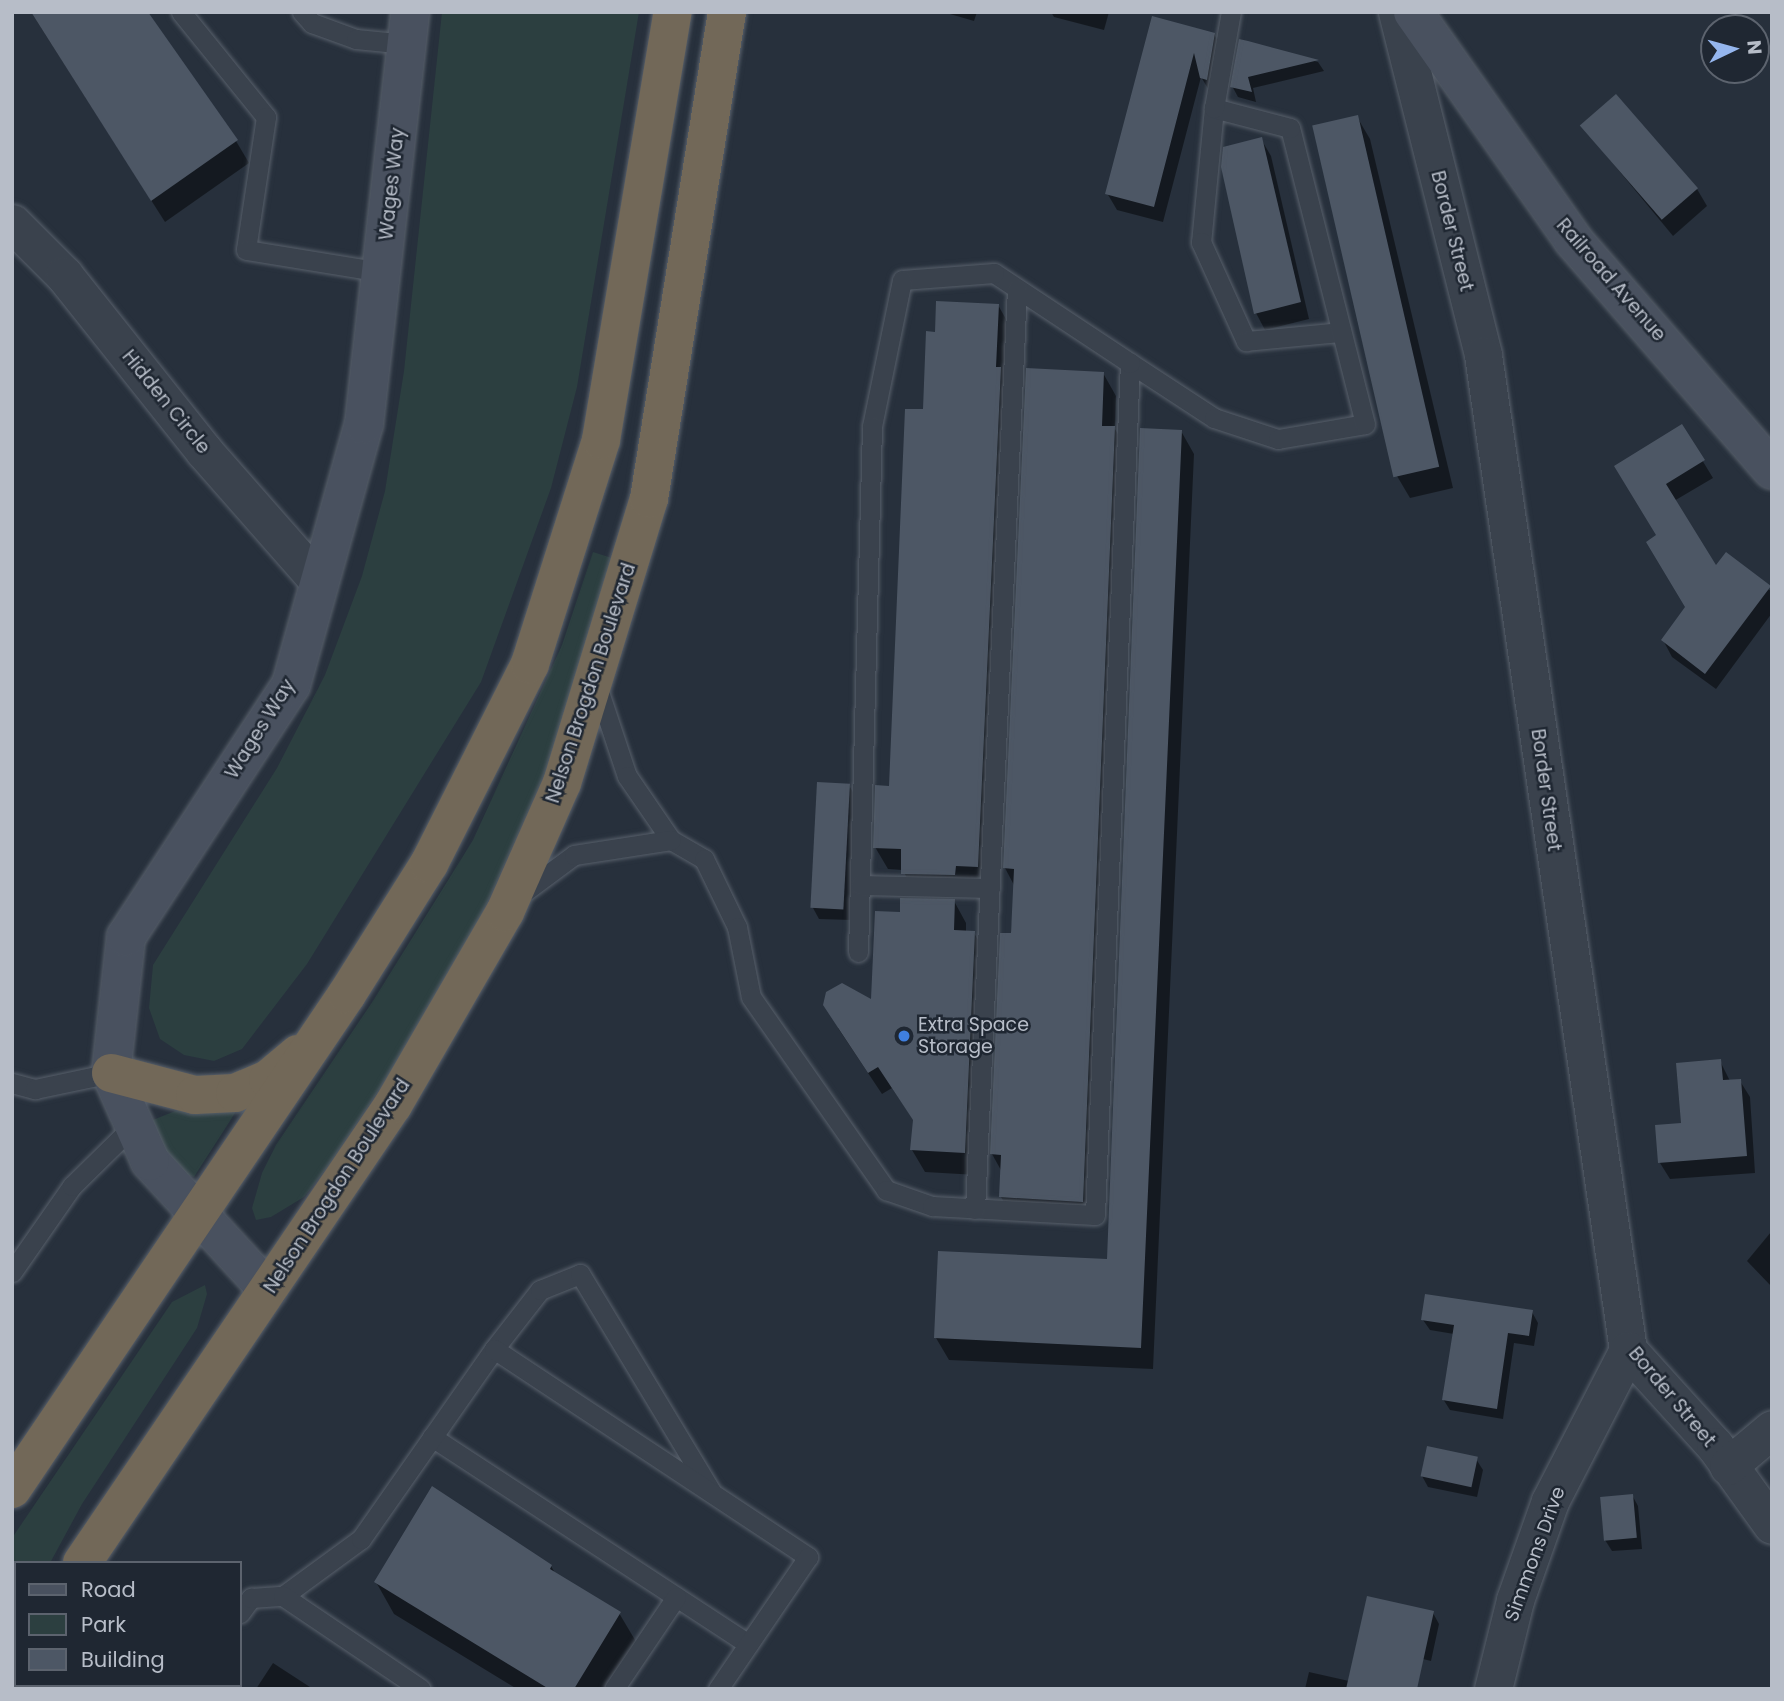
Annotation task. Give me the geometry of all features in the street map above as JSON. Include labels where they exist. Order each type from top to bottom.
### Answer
[{"type":"highway","points":[[12,1489],[200,1214],[429,864],[530,664],[601,440],[673,12]]},
{"type":"highway","name":"Nelson Brogdon Boulevard","points":[[83,1561],[393,1105],[510,902],[562,783],[596,681],[649,499],[727,12]]},
{"type":"highway","points":[[111,1073],[195,1095],[234,1093],[268,1079],[318,1037]]},
{"type":"street","name":"Border Street","points":[[1396,12],[1483,355],[1628,1350],[1728,1466],[1772,1525]]},
{"type":"street","name":"Railroad Avenue","points":[[1413,12],[1573,240],[1772,470]]},
{"type":"street","name":"Wages Way","points":[[111,1073],[126,937],[291,685],[364,424],[408,28]]},
{"type":"street","name":"Hidden Circle","points":[[12,223],[64,275],[204,451],[319,582]]},
{"type":"street","points":[[111,1073],[150,1161],[268,1290]]},
{"type":"street","name":"Simmons Drive","points":[[1493,1689],[1515,1600],[1550,1501],[1628,1350]]},
{"type":"street","points":[[1728,1466],[1772,1429]]},
{"type":"lane","points":[[181,12],[266,117],[246,250],[382,272]]},
{"type":"lane","points":[[302,12],[312,23],[356,39],[408,28]]},
{"type":"lane","points":[[1231,12],[1214,108],[1201,242],[1246,341],[1341,332]]},
{"type":"lane","points":[[858,952],[872,426],[902,280],[994,273],[1214,418],[1278,439],[1365,424],[1290,128],[1214,108]]},
{"type":"lane","points":[[975,1209],[1017,289]]},
{"type":"lane","points":[[596,681],[627,776],[671,840],[704,859],[737,927],[751,997],[886,1190],[932,1206],[1095,1215],[1130,363]]},
{"type":"lane","points":[[510,902],[574,855],[671,840]]},
{"type":"lane","points":[[860,885],[990,888]]},
{"type":"lane","points":[[12,1083],[35,1089],[111,1073]]},
{"type":"lane","points":[[12,1272],[72,1186],[134,1125]]},
{"type":"lane","points":[[242,1611],[251,1598],[283,1596],[361,1539],[494,1349],[540,1290],[580,1274],[713,1494]]},
{"type":"lane","points":[[494,1349],[808,1557],[718,1689]]},
{"type":"lane","points":[[432,1437],[748,1644]]},
{"type":"lane","points":[[283,1596],[421,1689]]},
{"type":"lane","points":[[614,1689],[676,1597]]},
{"type":"green space","points":[[442,12],[639,12],[577,387],[551,488],[481,682],[307,964],[242,1049],[214,1061],[184,1055],[160,1039],[149,1008],[153,965],[277,768],[325,675],[362,576],[385,491],[404,371]]},
{"type":"green space","points":[[593,552],[612,558],[547,769],[484,911],[412,1041],[327,1168],[304,1197],[271,1217],[256,1220],[252,1208],[262,1173],[276,1145],[373,1001],[473,840],[562,645]]},
{"type":"green space","points":[[180,1109],[233,1109],[235,1113],[194,1177],[180,1173],[148,1122]]},
{"type":"green space","points":[[205,1285],[207,1294],[197,1328],[82,1504],[51,1561],[14,1561],[12,1629],[12,1538],[172,1302]]},
{"type":"building","points":[[31,12],[148,12],[238,140],[151,201]]},
{"type":"building","points":[[1152,16],[1215,33],[1207,80],[1200,78],[1194,53],[1154,207],[1105,194]]},
{"type":"building","points":[[1239,39],[1319,60],[1248,77],[1252,92],[1230,87]]},
{"type":"building","points":[[1616,94],[1698,188],[1662,220],[1580,125]]},
{"type":"building","points":[[1358,115],[1439,467],[1393,477],[1312,126]]},
{"type":"building","points":[[1262,137],[1301,302],[1254,314],[1221,167],[1223,147]]},
{"type":"building","points":[[936,301],[999,304],[996,367],[1001,367],[978,867],[956,866],[955,875],[901,874],[901,849],[873,848],[875,785],[889,786],[905,409],[923,409],[926,331],[935,332]]},
{"type":"building","points":[[1026,368],[1104,372],[1102,426],[1115,426],[1083,1202],[999,1197],[1001,1155],[990,1154],[1000,933],[1011,933],[1014,869],[1003,868]]},
{"type":"building","points":[[1682,424],[1705,460],[1666,484],[1716,565],[1726,552],[1771,586],[1705,674],[1661,640],[1685,607],[1646,542],[1656,535],[1614,466]]},
{"type":"building","points":[[1140,428],[1182,430],[1141,1348],[934,1338],[938,1251],[1107,1259]]},
{"type":"building","points":[[817,782],[850,784],[843,910],[810,908]]},
{"type":"building","name":"Extra Space Storage","points":[[900,898],[955,899],[954,930],[975,931],[965,1153],[910,1150],[913,1120],[878,1067],[868,1073],[823,1005],[826,992],[842,983],[871,999],[875,911],[900,912]]},
{"type":"building","points":[[1721,1059],[1723,1080],[1741,1079],[1747,1156],[1658,1163],[1655,1125],[1681,1123],[1676,1063]]},
{"type":"building","points":[[1425,1294],[1533,1310],[1529,1336],[1508,1333],[1497,1409],[1442,1400],[1454,1325],[1421,1320]]},
{"type":"building","points":[[1427,1446],[1478,1457],[1471,1487],[1421,1476]]},
{"type":"building","points":[[432,1486],[552,1565],[550,1569],[621,1612],[574,1689],[549,1689],[374,1582]]},
{"type":"building","points":[[1633,1494],[1637,1538],[1604,1541],[1600,1497]]},
{"type":"building","points":[[1367,1596],[1434,1611],[1417,1689],[1346,1689]]},
{"type":"place","name":"Extra Space Storage","points":[[904,1036]]}]
